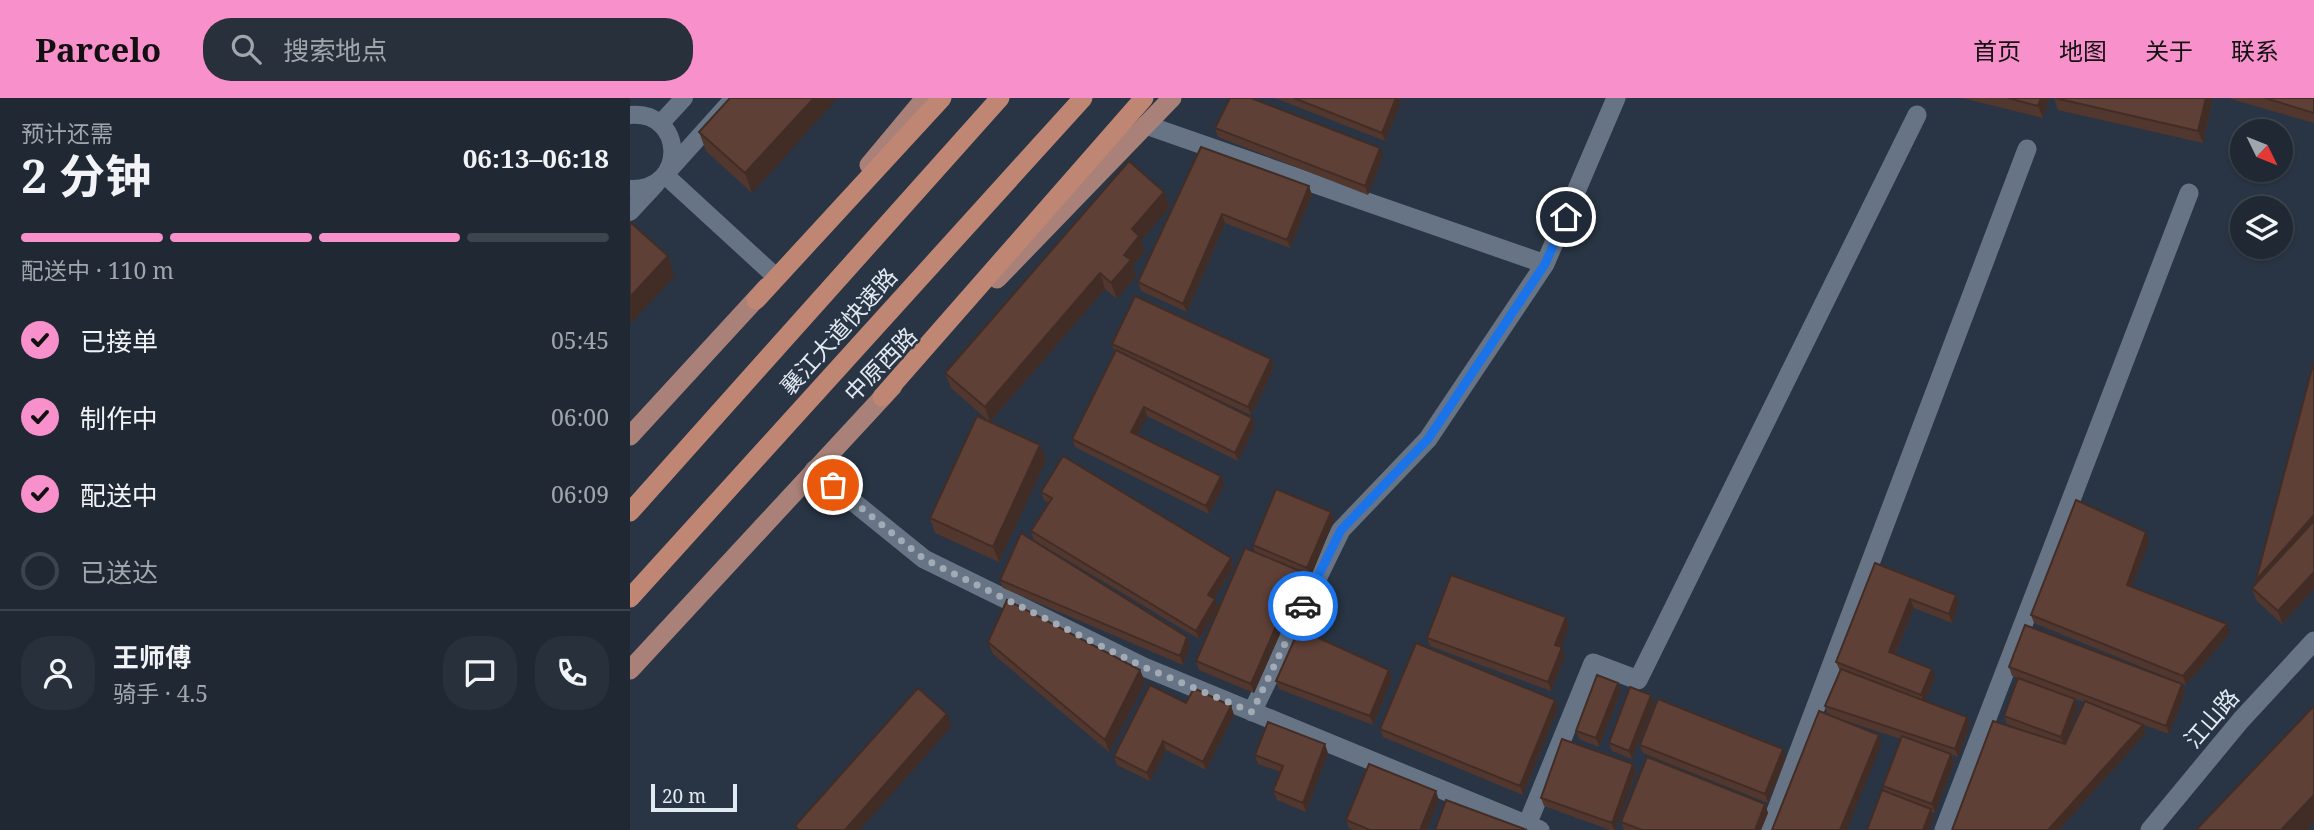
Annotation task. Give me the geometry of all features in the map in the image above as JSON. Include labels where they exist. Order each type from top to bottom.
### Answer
[{"type":"highway","points":[[756,300],[942,98]]},
{"type":"highway","name":"襄江大道快速路","points":[[630,512],[1000,98]]},
{"type":"highway","name":"襄江大道快速路","points":[[630,598],[1083,98]]},
{"type":"highway","points":[[882,397],[1144,98]]},
{"type":"main road","points":[[630,436],[756,300],[925,98]]},
{"type":"main road","name":"中原西路","points":[[630,670],[882,397],[1172,98]]},
{"type":"street","points":[[1252,712],[1341,530],[1428,439],[1545,264],[1616,98]]},
{"type":"street","points":[[814,470],[924,559],[1144,667],[1534,827],[1593,663],[1638,681],[1917,116]]},
{"type":"street","points":[[1146,125],[1545,264]]},
{"type":"street","points":[[1769,830],[2027,149]]},
{"type":"street","points":[[1944,830],[2189,193]]},
{"type":"street","name":"江山路","points":[[2150,830],[2241,720],[2314,641]]},
{"type":"lane","points":[[660,124],[684,98]]},
{"type":"lane","points":[[630,212],[734,98]]},
{"type":"lane","points":[[630,115],[646,115],[660,124],[671,140],[674,152],[663,177],[645,189],[630,189]]},
{"type":"lane","points":[[663,177],[776,277]]},
{"type":"building","points":[[730,98],[814,98],[745,173],[699,132]]},
{"type":"building","points":[[1230,98],[1251,98],[1380,148],[1365,186],[1215,128]]},
{"type":"building","points":[[1294,98],[1396,98],[1382,133]]},
{"type":"building","points":[[2008,98],[2041,98],[2038,106]]},
{"type":"building","points":[[2055,98],[2206,98],[2198,131]]},
{"type":"building","points":[[2265,98],[2314,98],[2314,113]]},
{"type":"building","points":[[1201,147],[1309,186],[1287,240],[1222,214],[1183,304],[1138,282]]},
{"type":"building","points":[[1129,161],[1164,192],[1132,229],[1139,236],[1124,255],[1131,260],[1111,283],[1100,273],[985,407],[945,373]]},
{"type":"building","points":[[630,222],[668,256],[630,297]]},
{"type":"building","points":[[1135,296],[1271,359],[1248,407],[1112,344]]},
{"type":"building","points":[[1116,350],[1252,418],[1235,453],[1144,407],[1131,432],[1221,476],[1206,506],[1072,439]]},
{"type":"building","points":[[2314,361],[2314,515],[2256,580]]},
{"type":"building","points":[[977,416],[1040,445],[993,547],[930,518]]},
{"type":"building","points":[[1063,456],[1231,558],[1208,595],[1215,599],[1196,631],[1031,531],[1052,498],[1041,492]]},
{"type":"building","points":[[1276,489],[1331,512],[1307,568],[1253,545]]},
{"type":"building","points":[[2076,500],[2146,532],[2127,585],[2227,624],[2183,676],[2031,615]]},
{"type":"building","points":[[2314,521],[2314,572],[2278,611],[2252,588]]},
{"type":"building","points":[[1021,533],[1187,637],[1180,656],[1000,580]]},
{"type":"building","points":[[1245,548],[1300,571],[1251,684],[1196,661]]},
{"type":"building","points":[[1875,563],[1956,595],[1949,614],[1910,599],[1889,652],[1932,669],[1921,695],[1836,662]]},
{"type":"building","points":[[1451,575],[1566,617],[1555,645],[1562,647],[1548,682],[1427,638]]},
{"type":"building","points":[[1007,600],[1140,670],[1105,740],[988,642]]},
{"type":"building","points":[[2025,625],[2182,684],[2166,726],[2009,667]]},
{"type":"building","points":[[1299,629],[1389,670],[1370,716],[1276,681]]},
{"type":"building","points":[[1416,643],[1555,700],[1520,786],[1380,729]]},
{"type":"building","points":[[1841,669],[1967,717],[1955,749],[1825,706]]},
{"type":"building","points":[[1597,675],[1618,683],[1596,738],[1576,731]]},
{"type":"building","points":[[2018,678],[2075,699],[2061,737],[2004,716]]},
{"type":"building","points":[[1150,685],[1186,703],[1194,688],[1231,706],[1203,762],[1163,741],[1147,773],[1114,756]]},
{"type":"building","points":[[1630,687],[1651,695],[1629,751],[1609,743]]},
{"type":"building","points":[[918,688],[947,714],[845,830],[799,830],[795,826]]},
{"type":"building","points":[[1658,699],[1783,749],[1765,794],[1640,745]]},
{"type":"building","points":[[2085,701],[2143,725],[2048,830],[1952,830],[1993,721],[2065,744]]},
{"type":"building","points":[[2314,706],[2314,795],[2281,830],[2196,830]]},
{"type":"building","points":[[1819,711],[1879,735],[1840,830],[1772,830]]},
{"type":"building","points":[[1268,722],[1325,744],[1303,803],[1273,791],[1283,766],[1255,755]]},
{"type":"building","points":[[1902,736],[1951,754],[1932,804],[1883,786]]},
{"type":"building","points":[[1562,739],[1633,764],[1612,823],[1541,798]]},
{"type":"building","points":[[1647,757],[1765,804],[1755,830],[1642,830],[1621,822]]},
{"type":"building","points":[[1369,764],[1436,791],[1420,830],[1370,830],[1346,820]]},
{"type":"building","points":[[1882,790],[1931,809],[1923,830],[1867,830]]},
{"type":"building","points":[[1446,800],[1527,830],[1435,830]]},
{"type":"way so far","points":[[833,485],[924,559],[1144,667],[1252,712],[1303,606]]},
{"type":"route","points":[[1303,606],[1341,530],[1428,439],[1545,264],[1566,217]]}]
